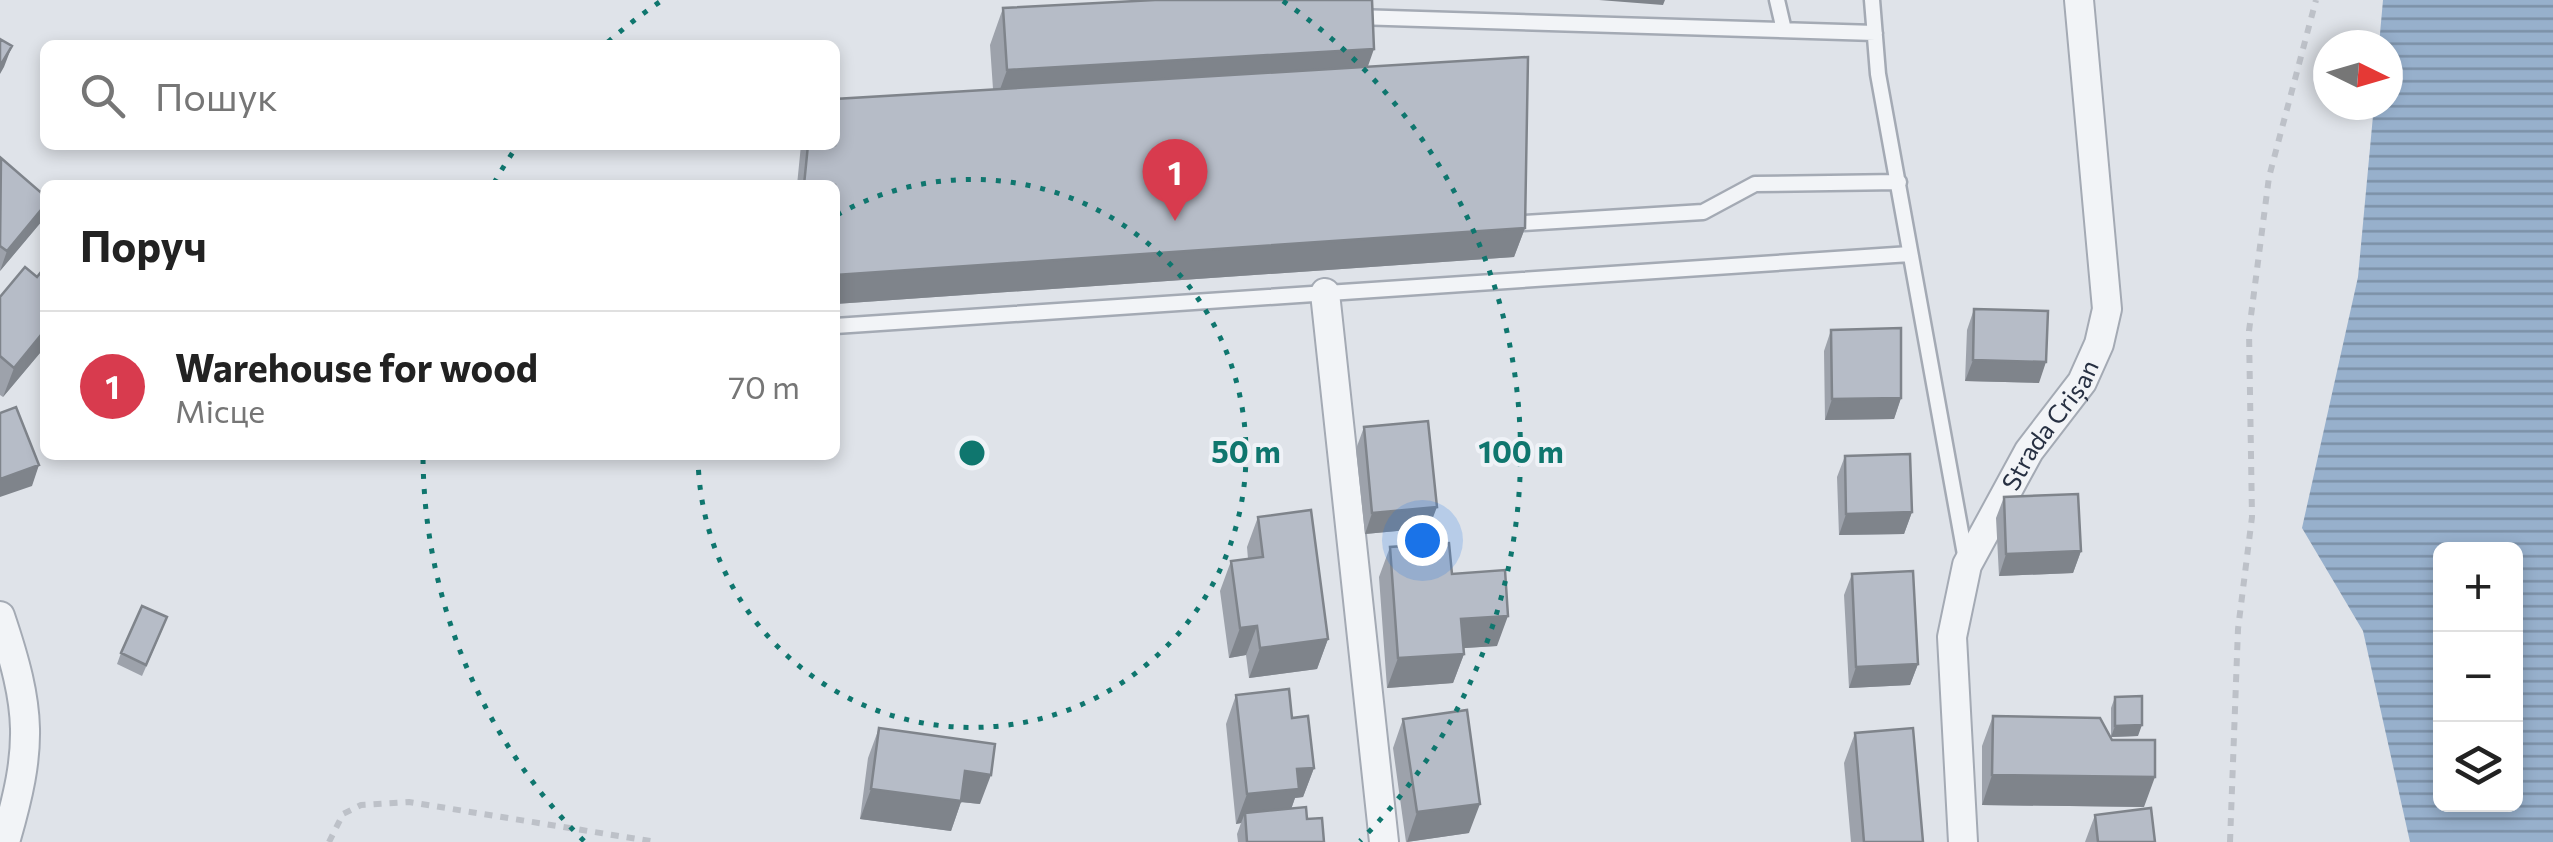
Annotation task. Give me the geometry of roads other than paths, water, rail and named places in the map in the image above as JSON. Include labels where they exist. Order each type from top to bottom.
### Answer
[{"type":"street","name":"Strada Crișan","points":[[1963,842],[1952,637],[1967,565],[2028,451],[2082,382],[2099,344],[2107,309],[2079,0]]},
{"type":"street","points":[[1325,293],[1384,842]]},
{"type":"street","points":[[0,616],[18,669],[26,712],[26,760],[6,842]]},
{"type":"lane","points":[[1778,0],[1784,30]]},
{"type":"lane","points":[[1872,0],[1878,74],[1967,565]]},
{"type":"lane","points":[[1346,16],[1875,33]]},
{"type":"lane","points":[[1489,225],[1704,212],[1755,184],[1899,182]]},
{"type":"lane","points":[[840,326],[1910,254]]},
{"type":"water","points":[[2383,0],[2553,0],[2553,842],[2410,842],[2363,631],[2302,528],[2358,277],[2373,120],[2403,120],[2403,30],[2380,30]]},
{"type":"place","name":"Warehouse for wood","points":[[1175,221]]}]
